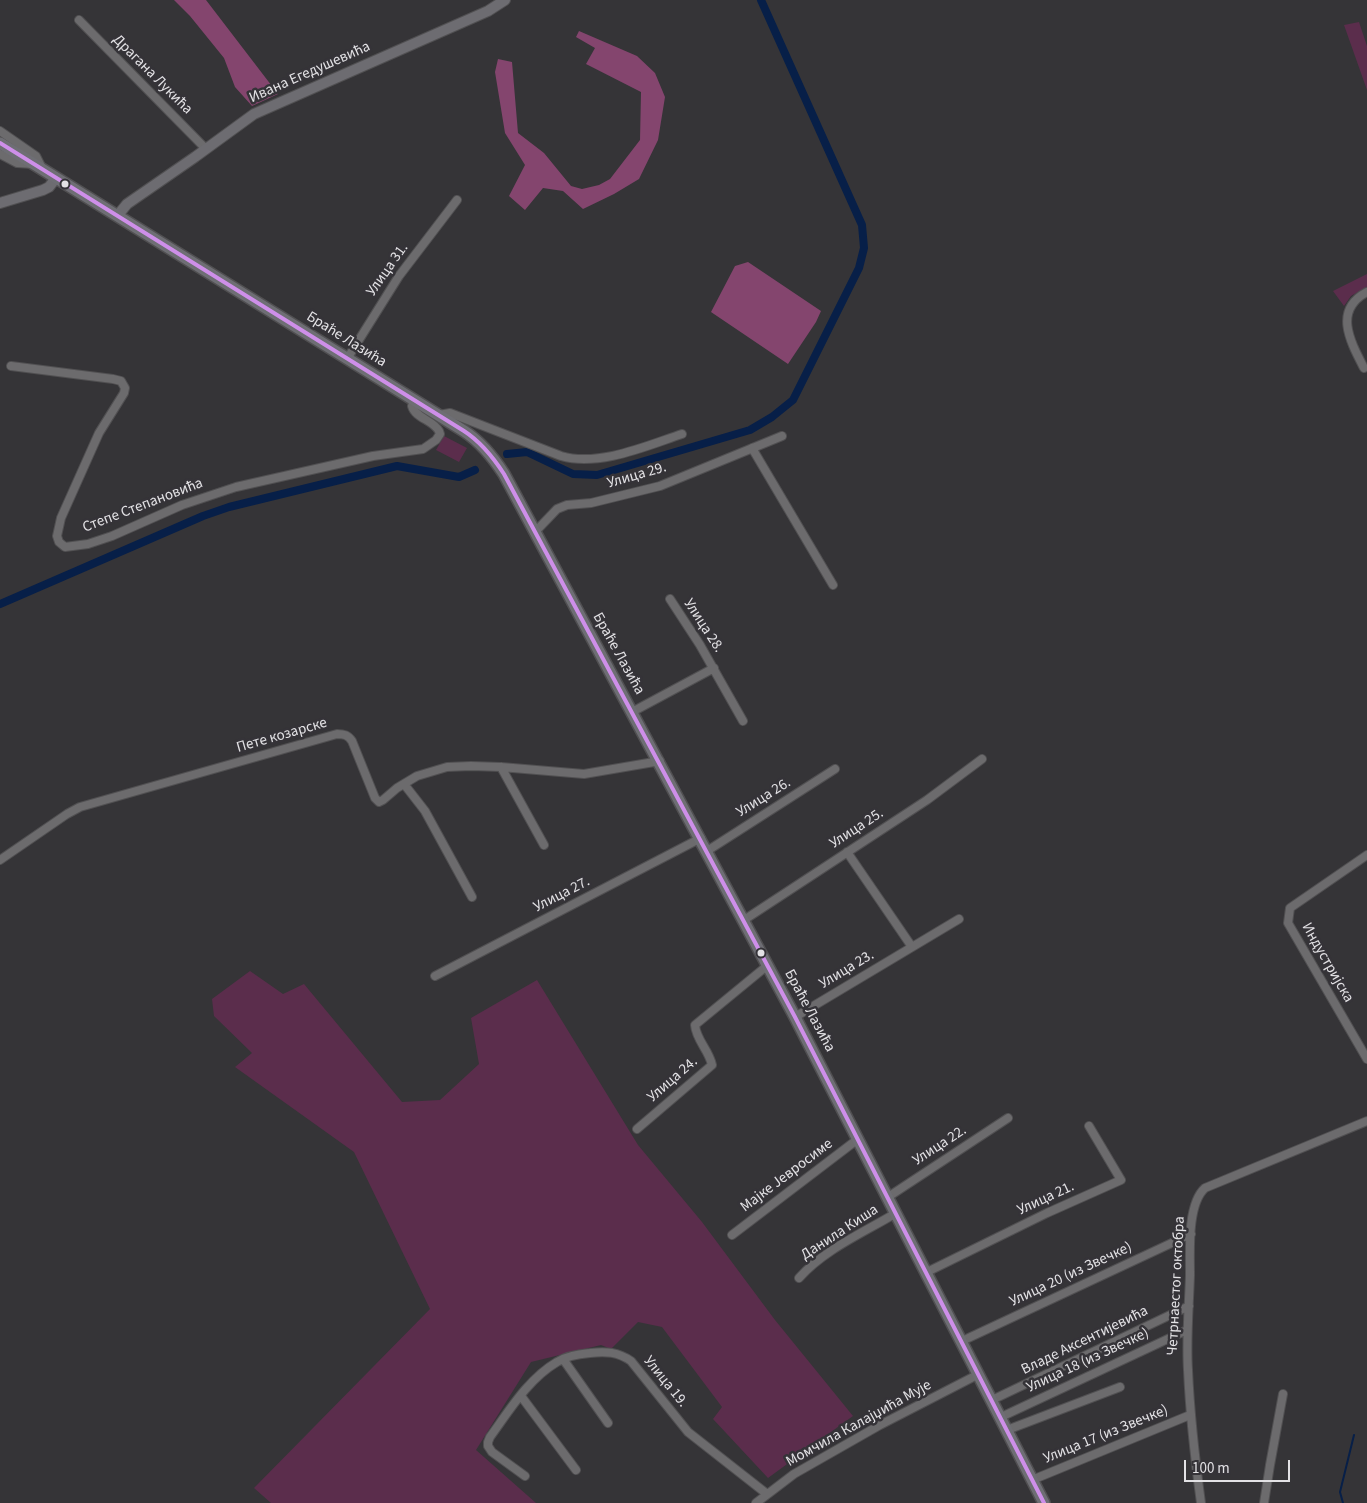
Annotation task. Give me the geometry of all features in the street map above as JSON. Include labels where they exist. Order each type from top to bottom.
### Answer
[{"type":"main road","name":"Ивана Егедушевића","points":[[118,215],[127,204],[206,149],[246,118],[266,107],[488,11],[505,0]]},
{"type":"main road","name":"Браће Лазића","points":[[0,143],[439,415],[472,436],[489,452],[504,474],[701,838],[927,1272],[1044,1503]]},
{"type":"main road","points":[[0,202],[44,190],[56,178]]},
{"type":"street","name":"Драгана Лукића","points":[[79,20],[206,149]]},
{"type":"street","name":"Браће Лазића","points":[[0,130],[36,156],[39,161],[38,167],[17,163],[0,154]]},
{"type":"street","name":"Улица 31.","points":[[347,359],[399,276],[457,200]]},
{"type":"street","points":[[1364,368],[1352,345],[1346,317],[1348,309],[1357,297],[1367,292]]},
{"type":"street","name":"Степе Степановића","points":[[11,366],[113,378],[121,382],[125,388],[124,393],[99,432],[61,518],[57,536],[59,542],[65,547],[88,544],[112,536],[182,505],[236,487],[373,456],[426,448],[440,434],[432,422],[414,411],[412,406],[414,400]]},
{"type":"street","points":[[439,415],[450,413],[561,456],[576,459],[605,457],[682,434]]},
{"type":"street","name":"Улица 29.","points":[[535,532],[557,510],[567,505],[608,500],[660,486],[782,436]]},
{"type":"street","points":[[752,448],[832,585]]},
{"type":"street","name":"Улица 28.","points":[[670,599],[714,668],[743,721]]},
{"type":"street","name":"Улица 28.","points":[[632,712],[714,668]]},
{"type":"street","name":"Пете козарске","points":[[0,860],[80,807],[337,734],[349,736],[352,741],[377,801],[383,800],[417,776],[447,767],[501,767],[584,774],[660,761]]},
{"type":"street","name":"Улица 25.","points":[[744,920],[927,800],[982,759]]},
{"type":"street","points":[[501,767],[544,845]]},
{"type":"street","name":"Улица 26.","points":[[707,851],[835,769]]},
{"type":"street","points":[[404,784],[425,811],[472,897]]},
{"type":"street","name":"Улица 27.","points":[[435,976],[701,838]]},
{"type":"street","points":[[847,852],[912,947]]},
{"type":"street","name":"Индустријска","points":[[1367,855],[1290,908],[1288,923],[1367,1060]]},
{"type":"street","name":"Улица 23.","points":[[795,1017],[959,919]]},
{"type":"street","name":"Улица 24.","points":[[637,1129],[712,1065],[710,1054],[696,1032],[695,1025],[768,965]]},
{"type":"street","name":"Улица 22.","points":[[888,1197],[1008,1118]]},
{"type":"street","name":"Четрнаестог октобра","points":[[1200,1503],[1190,1415],[1187,1330],[1191,1234],[1196,1201],[1199,1194],[1205,1188],[1367,1121]]},
{"type":"street","name":"Улица 21.","points":[[927,1272],[1047,1213],[1121,1180],[1089,1126]]},
{"type":"street","name":"Мајке Јевросиме","points":[[732,1235],[858,1139]]},
{"type":"street","name":"Данила Киша","points":[[799,1278],[810,1266],[825,1255],[896,1213]]},
{"type":"street","name":"Улица 20 (из Звечке)","points":[[962,1341],[1191,1234]]},
{"type":"street","name":"Владе Аксентијевића","points":[[992,1400],[1189,1306]]},
{"type":"street","name":"Улица 18 (из Звечке)","points":[[1001,1417],[1187,1330]]},
{"type":"street","name":"Улица 19.","points":[[525,1476],[492,1452],[488,1442],[521,1396],[550,1368],[563,1359],[580,1354],[606,1352],[620,1355],[631,1361],[688,1432],[767,1494]]},
{"type":"street","points":[[563,1359],[608,1423]]},
{"type":"street","name":"Момчила Калајџића Мује","points":[[756,1503],[794,1474],[880,1425],[979,1374]]},
{"type":"street","points":[[1007,1430],[1120,1387]]},
{"type":"street","points":[[1264,1503],[1283,1394]]},
{"type":"street","points":[[521,1396],[576,1470]]},
{"type":"street","name":"Улица 17 (из Звечке)","points":[[1032,1480],[1190,1415]]},
{"type":"shaded area","points":[[174,0],[206,0],[278,94],[252,106],[235,87],[224,58],[190,16]]},
{"type":"shaded area","points":[[1359,22],[1367,46],[1367,90],[1344,25]]},
{"type":"shaded area","points":[[579,31],[637,56],[655,73],[665,97],[658,140],[639,179],[614,194],[583,209],[563,191],[543,188],[525,210],[509,196],[525,165],[505,133],[495,72],[498,59],[512,62],[518,133],[544,153],[571,186],[582,189],[599,185],[610,179],[640,140],[641,92],[586,64],[595,48],[576,37]]},
{"type":"shaded area","points":[[748,262],[821,311],[816,322],[788,364],[711,312],[735,266]]},
{"type":"shaded area","points":[[1367,274],[1367,287],[1351,296],[1344,306],[1333,291]]},
{"type":"shaded area","points":[[444,436],[467,448],[459,462],[436,450]]},
{"type":"shaded area","points":[[250,971],[283,994],[304,984],[402,1102],[440,1100],[479,1064],[471,1018],[537,980],[638,1145],[702,1222],[775,1320],[853,1416],[768,1478],[713,1419],[722,1407],[662,1327],[638,1322],[611,1349],[601,1345],[531,1362],[476,1450],[536,1503],[271,1503],[254,1488],[430,1309],[354,1152],[235,1067],[252,1053],[214,1016],[212,999]]},
{"type":"waterway","points":[[507,454],[527,452],[573,474],[597,475],[750,430],[772,417],[793,400],[859,268],[864,248],[862,225],[761,0]]},
{"type":"waterway","points":[[0,604],[203,516],[229,507],[397,466],[459,477],[475,470]]},
{"type":"waterway","points":[[1343,1503],[1340,1492],[1354,1435]]},
{"type":"transit line","points":[[0,143],[464,431],[481,445],[496,462],[795,1017],[1044,1503]]}]
